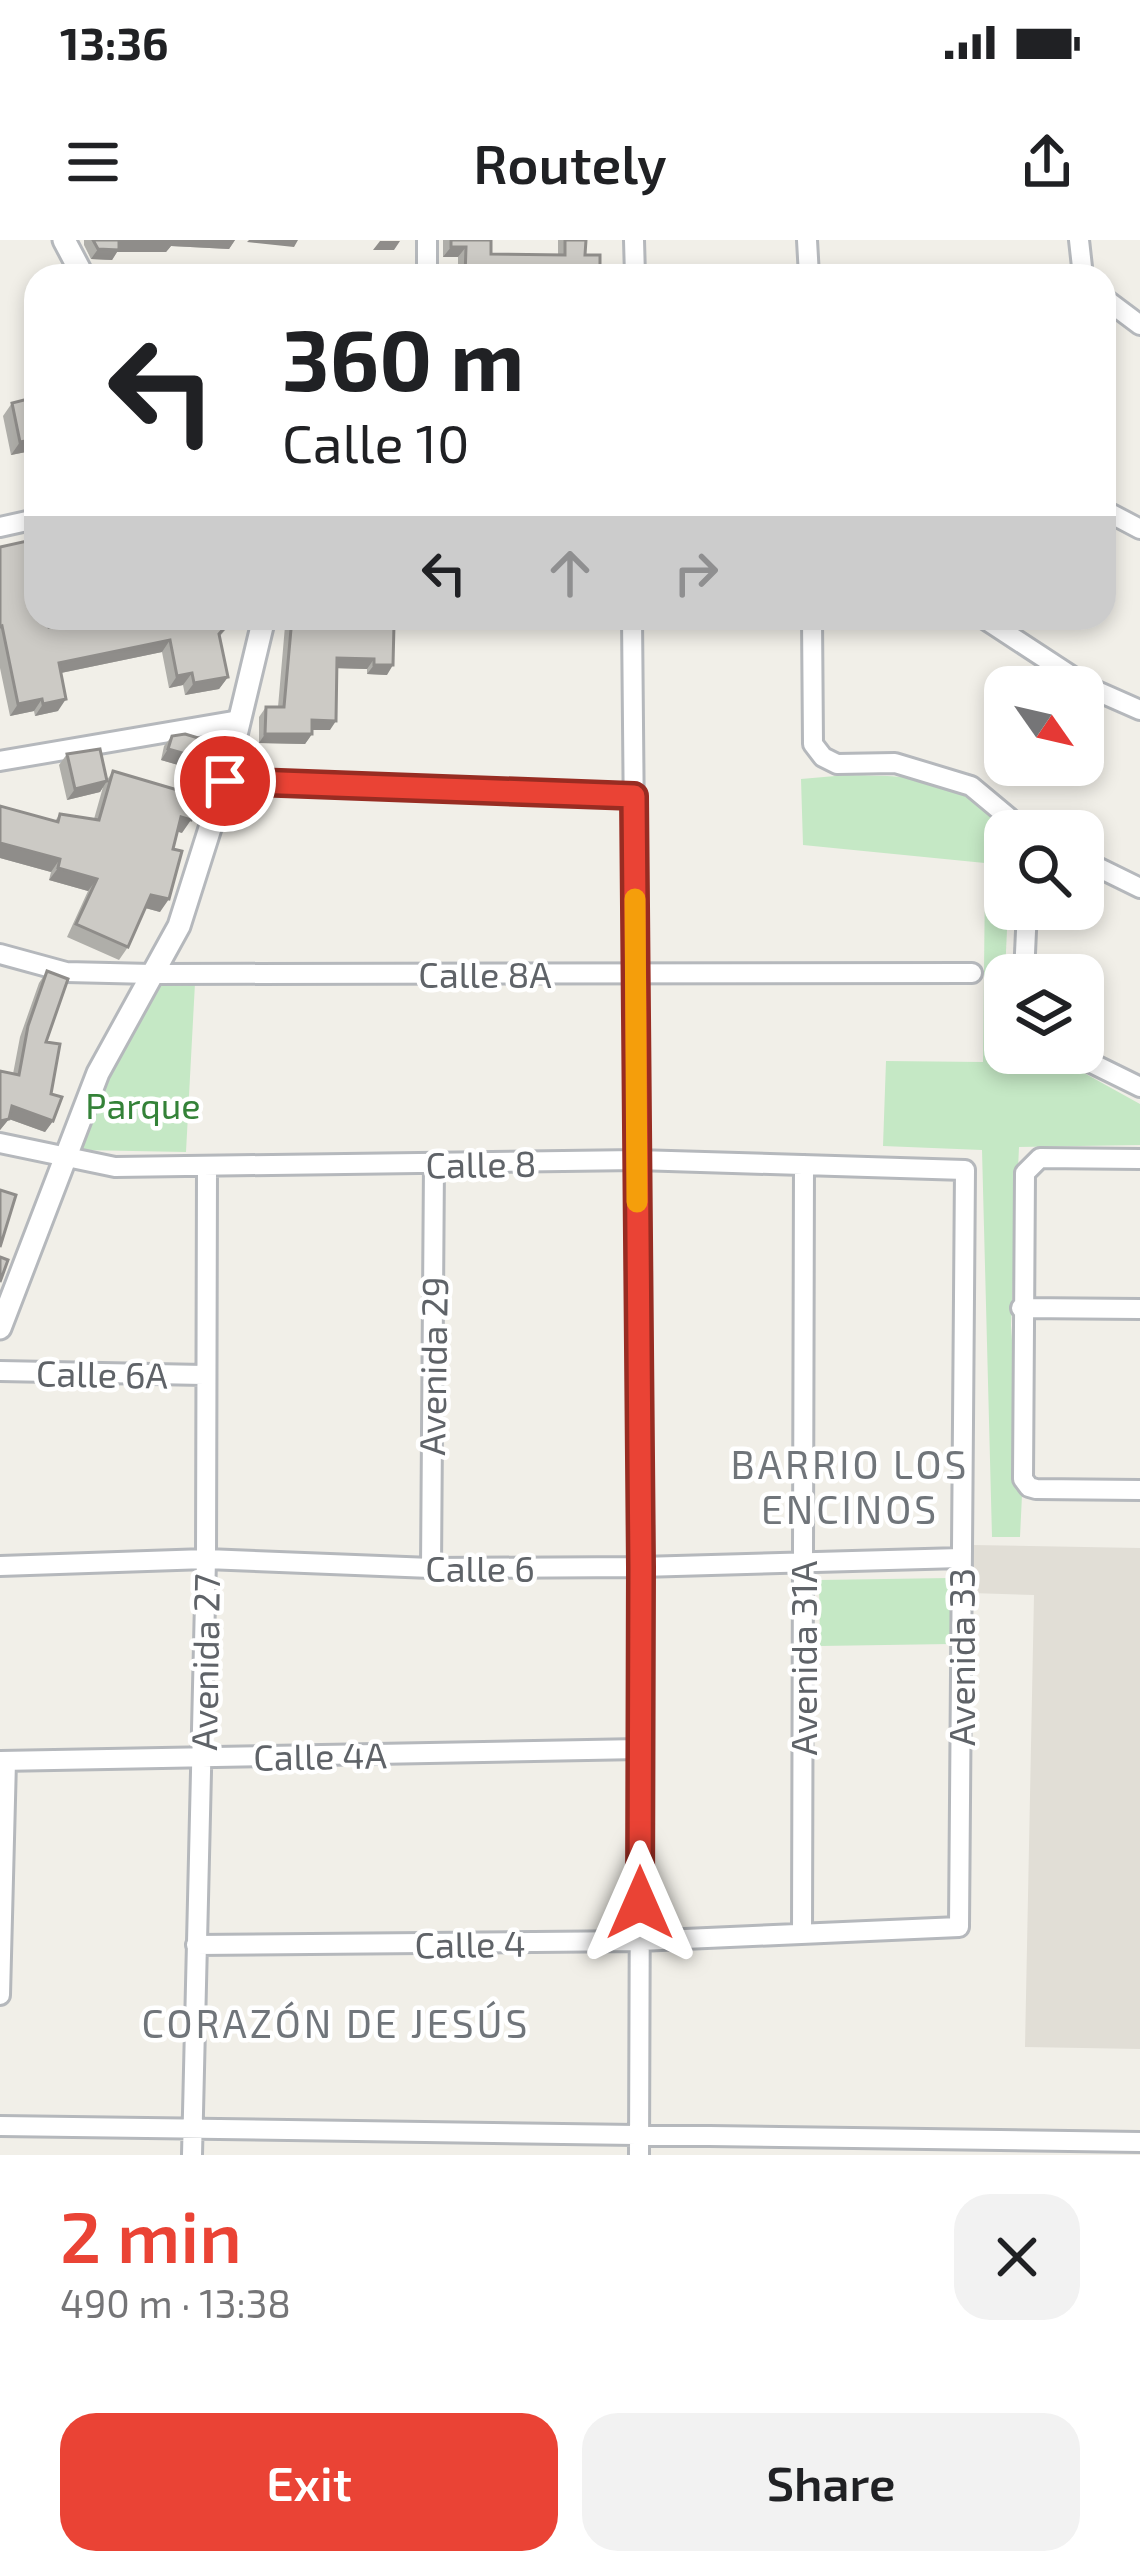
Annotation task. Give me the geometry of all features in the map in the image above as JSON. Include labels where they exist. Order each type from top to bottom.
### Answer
[{"type":"street","points":[[0,1328],[98,1073],[179,926],[225,781],[261,630]]},
{"type":"street","points":[[632,630],[641,1567],[639,2155]]},
{"type":"street","points":[[812,630],[812,744],[823,758],[837,764],[895,763],[971,786],[1000,810]]},
{"type":"street","points":[[1001,630],[1090,688],[1140,710]]},
{"type":"street","points":[[0,761],[239,720]]},
{"type":"street","points":[[225,781],[634,796]]},
{"type":"street","points":[[1104,870],[1140,888]]},
{"type":"street","name":"Calle 8A","points":[[0,954],[66,973],[972,973]]},
{"type":"street","points":[[1104,1070],[1140,1088]]},
{"type":"street","name":"Calle 8","points":[[0,1143],[115,1167],[637,1160],[965,1170]]},
{"type":"street","points":[[1140,1160],[1040,1158],[1031,1164],[1025,1173],[1022,1308],[1023,1479],[1036,1489],[1140,1490]]},
{"type":"street","name":"Avenida 29","points":[[430,1568],[434,1164]]},
{"type":"street","name":"Avenida 31A","points":[[802,1934],[804,1165]]},
{"type":"street","name":"Avenida 27","points":[[192,2155],[206,1559],[207,1168]]},
{"type":"street","name":"Avenida 33","points":[[959,1927],[965,1170]]},
{"type":"street","points":[[1022,1308],[1140,1310]]},
{"type":"street","name":"Calle 6A","points":[[0,1371],[205,1375]]},
{"type":"street","name":"Calle 6","points":[[0,1566],[206,1559],[430,1568],[641,1567],[961,1558]]},
{"type":"street","name":"Calle 4A","points":[[3,1761],[640,1749]]},
{"type":"street","points":[[0,1994],[3,1761]]},
{"type":"street","name":"Calle 4","points":[[196,1945],[639,1941],[959,1927]]},
{"type":"street","points":[[0,2126],[1140,2143]]},
{"type":"shaded area","points":[[972,1545],[1140,1548],[1140,2049],[1025,2047],[1034,1595],[971,1593]]},
{"type":"green space","points":[[898,777],[950,788],[987,810],[984,863],[803,845],[801,779]]},
{"type":"green space","points":[[984,930],[1007,930],[1006,954],[984,954]]},
{"type":"green space","points":[[984,970],[984,1074],[1086,1074],[1140,1104],[1140,1145],[1019,1147],[1011,1325],[1022,1495],[1020,1537],[992,1537],[982,1150],[883,1146],[886,1061],[983,1062]]},
{"type":"green space","name":"Parque","points":[[156,981],[195,983],[186,1152],[80,1150],[108,1071]]},
{"type":"green space","points":[[950,1578],[950,1644],[820,1646],[819,1580]]},
{"type":"building","points":[[93,240],[173,242],[119,242],[119,250],[98,249]]},
{"type":"building","points":[[451,240],[491,240],[491,254],[565,255],[565,240],[586,240],[585,255],[600,255],[600,264],[465,264],[466,247],[451,247]]},
{"type":"building","points":[[24,400],[24,441],[20,442],[12,403]]},
{"type":"building","points":[[24,542],[24,630],[222,630],[219,634],[228,677],[194,683],[192,673],[177,676],[170,640],[59,663],[66,699],[18,704],[0,627],[0,547]]},
{"type":"building","points":[[291,630],[394,630],[393,665],[337,658],[336,721],[312,720],[312,734],[265,734],[266,707],[284,707]]},
{"type":"building","points":[[172,736],[205,740],[200,758],[168,749]]},
{"type":"building","points":[[100,749],[107,781],[75,789],[67,754]]},
{"type":"building","points":[[113,771],[198,796],[191,820],[181,817],[173,849],[182,851],[169,899],[151,895],[128,947],[76,924],[97,879],[58,868],[60,859],[0,843],[0,806],[58,822],[60,814],[99,820]]},
{"type":"building","points":[[47,971],[68,979],[46,1042],[60,1044],[51,1094],[62,1097],[53,1121],[12,1106],[9,1119],[0,1121],[0,1071],[19,1075],[28,1026]]},
{"type":"building","points":[[0,1190],[16,1195],[0,1247]]},
{"type":"building","points":[[0,1257],[8,1260],[0,1282]]},
{"type":"slow traffic","points":[[635,899],[637,1202]]},
{"type":"district","name":"BARRIO LOS ENCINOS","points":[[850,1486]]},
{"type":"district","name":"CORAZÓN DE JESÚS","points":[[336,2022]]},
{"type":"route","points":[[225,781],[634,796],[640,1903]]}]
